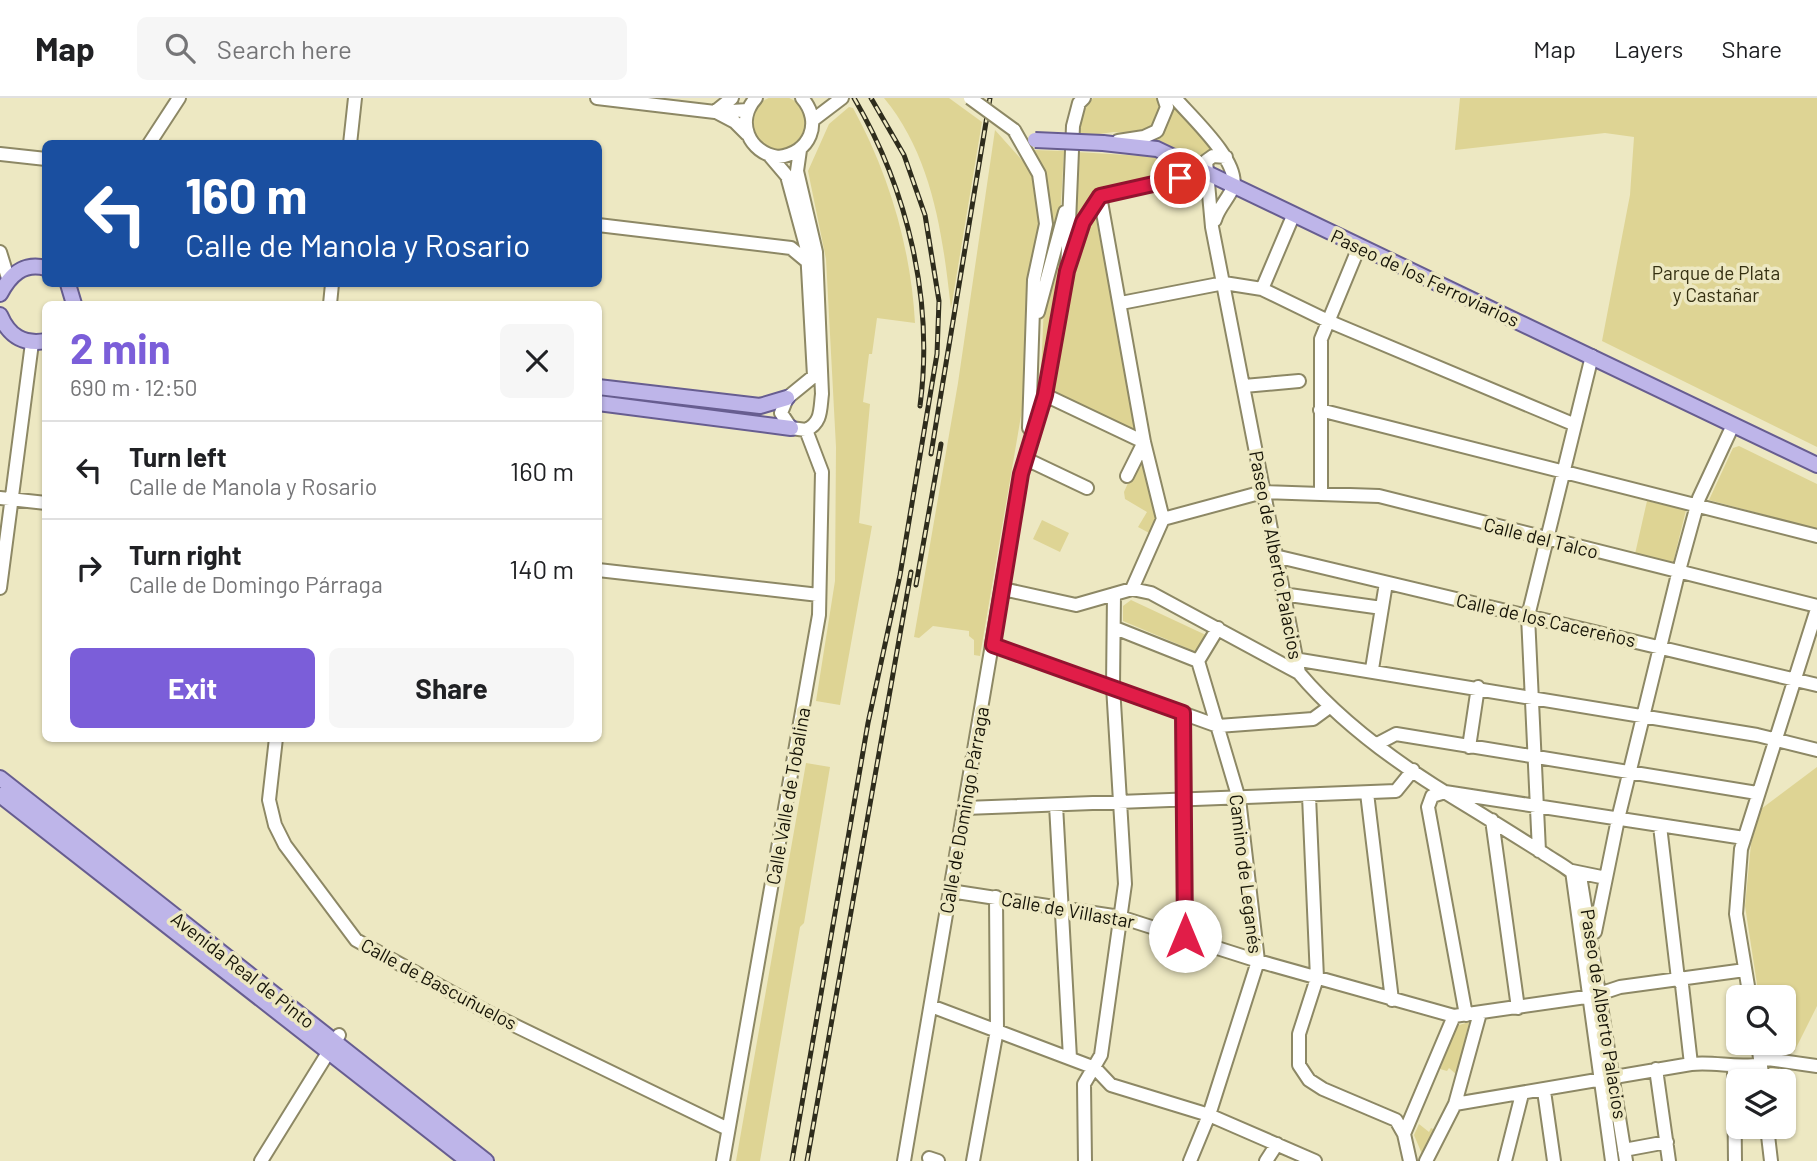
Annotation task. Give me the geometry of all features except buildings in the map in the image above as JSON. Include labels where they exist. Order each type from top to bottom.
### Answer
[{"type":"main road","points":[[1035,140],[1157,149],[1206,174]]},
{"type":"main road","name":"Paseo de los Ferroviarios","points":[[1206,174],[1817,465]]},
{"type":"main road","points":[[0,294],[8,278],[22,269],[42,268]]},
{"type":"main road","points":[[2,324],[20,340],[39,342]]},
{"type":"main road","points":[[602,387],[760,406],[790,396]]},
{"type":"main road","points":[[602,404],[791,428]]},
{"type":"main road","name":"Avenida Real de Pinto","points":[[0,778],[486,1161]]},
{"type":"main road","name":"Avenida Real de Pinto","points":[[0,795],[334,1043],[468,1161]]},
{"type":"street","points":[[152,140],[179,98]]},
{"type":"street","points":[[350,140],[355,98]]},
{"type":"street","points":[[597,98],[715,112],[735,122],[756,148],[770,156],[787,176],[809,263],[814,376],[790,396],[782,413],[791,428],[806,430],[816,424],[820,407],[816,252],[797,172],[800,150]]},
{"type":"street","points":[[715,112],[732,98]]},
{"type":"street","points":[[770,156],[786,156],[800,150],[811,136],[813,120],[803,98],[810,98]]},
{"type":"street","points":[[813,120],[842,98]]},
{"type":"street","points":[[970,98],[1014,130],[1035,140]]},
{"type":"street","points":[[1071,185],[1073,126],[1079,103],[1084,98]]},
{"type":"street","points":[[1103,143],[1144,137],[1157,131],[1167,107],[1164,98]]},
{"type":"street","points":[[1175,98],[1226,157],[1232,168],[1233,187],[1219,206],[1212,227]]},
{"type":"street","points":[[715,112],[752,102],[747,134]]},
{"type":"street","name":"Calle de Domingo Párraga","points":[[904,1161],[1026,459],[1034,334],[1033,293],[1046,224],[1039,174],[1014,130]]},
{"type":"street","points":[[0,154],[42,159]]},
{"type":"street","points":[[1067,271],[1083,222],[1100,196],[1206,174],[1206,160],[1213,156],[1226,157]]},
{"type":"street","name":"Paseo de Alberto Palacios","points":[[1206,174],[1212,227],[1294,659],[1299,673],[1328,708],[1377,744],[1445,792],[1572,871],[1584,887],[1593,943],[1594,995]]},
{"type":"street","name":"Calle de Domingo Párraga","points":[[1034,334],[1071,185]]},
{"type":"street","name":"Calle de Domingo Párraga","points":[[1026,459],[1045,395],[1067,271],[1071,185]]},
{"type":"street","points":[[1100,196],[1144,442],[1163,519],[1132,589]]},
{"type":"street","points":[[1262,289],[1293,216]]},
{"type":"street","points":[[602,225],[791,248],[809,263]]},
{"type":"street","points":[[791,248],[804,235]]},
{"type":"street","points":[[1321,494],[1321,339],[1359,247]]},
{"type":"street","points":[[0,252],[8,278]]},
{"type":"street","points":[[1121,303],[1224,283],[1262,289],[1328,321],[1573,424]]},
{"type":"street","points":[[0,588],[6,498],[39,342]]},
{"type":"street","points":[[1539,851],[1528,616],[1573,424],[1592,356]]},
{"type":"street","points":[[1244,386],[1320,380]]},
{"type":"street","points":[[790,396],[811,394],[820,407]]},
{"type":"street","points":[[1045,395],[1144,442]]},
{"type":"street","points":[[1320,410],[1817,536]]},
{"type":"street","points":[[1593,943],[1618,818],[1678,573],[1697,506],[1733,425]]},
{"type":"street","name":"Calle Valle de Tobalina","points":[[723,1161],[816,637],[822,472],[806,430]]},
{"type":"street","points":[[1127,476],[1144,442]]},
{"type":"street","points":[[1026,459],[1087,488]]},
{"type":"street","name":"Calle del Talco","points":[[1163,519],[1263,492],[1379,496],[1817,608]]},
{"type":"street","points":[[6,498],[42,502]]},
{"type":"street","name":"Calle de los Cacereños","points":[[1275,556],[1817,685]]},
{"type":"street","points":[[602,570],[819,595]]},
{"type":"street","points":[[1372,669],[1386,583]]},
{"type":"street","points":[[1003,589],[1076,605],[1132,589],[1151,593],[1299,673]]},
{"type":"street","points":[[1084,1161],[1084,1084],[1101,1055],[1125,884],[1113,686],[1114,594]]},
{"type":"street","points":[[1282,594],[1382,608]]},
{"type":"street","points":[[1748,985],[1735,897],[1744,838],[1817,608]]},
{"type":"street","points":[[1115,628],[1198,661],[1218,628]]},
{"type":"street","points":[[993,645],[1218,726],[1313,719],[1328,708]]},
{"type":"street","points":[[1294,659],[1372,669],[1813,746]]},
{"type":"street","name":"Camino de Leganés","points":[[1190,1161],[1209,1115],[1258,961],[1238,799],[1198,661]]},
{"type":"street","points":[[1469,747],[1478,687]]},
{"type":"street","points":[[1183,713],[1185,936]]},
{"type":"street","points":[[1377,744],[1396,734],[1757,793]]},
{"type":"street","name":"Calle de Bascuñuelos","points":[[276,742],[269,800],[275,825],[285,845],[356,940],[489,1013],[728,1129]]},
{"type":"street","points":[[965,808],[1396,791],[1413,770]]},
{"type":"street","points":[[1404,1134],[1460,1015],[1428,807],[1432,796],[1445,792],[1744,838]]},
{"type":"street","points":[[1367,793],[1392,1000]]},
{"type":"street","points":[[1309,796],[1317,978],[1299,1034],[1299,1065],[1309,1080],[1323,1090],[1396,1120],[1404,1134],[1410,1161]]},
{"type":"street","points":[[1056,805],[1070,1058]]},
{"type":"street","points":[[1492,820],[1518,1008]]},
{"type":"street","points":[[1660,825],[1691,1064]]},
{"type":"street","points":[[1572,871],[1606,876]]},
{"type":"street","name":"Paseo de Alberto Palacios","points":[[1572,871],[1607,1079],[1625,1155]]},
{"type":"street","name":"Calle de Villastar","points":[[950,891],[1120,917],[1392,1000],[1460,1015]]},
{"type":"street","points":[[973,1161],[997,1030],[996,897]]},
{"type":"street","points":[[1460,1015],[1594,995],[1620,987],[1745,970]]},
{"type":"street","points":[[931,1006],[1070,1058],[1095,1069],[1111,1085],[1209,1115],[1315,1161]]},
{"type":"street","points":[[1426,1161],[1455,1104],[1480,1013]]},
{"type":"street","points":[[261,1161],[334,1043]]},
{"type":"street","points":[[1759,1055],[1761,1069]]},
{"type":"street","points":[[1455,1104],[1579,1085],[1631,1072],[1691,1064],[1734,1067],[1760,1061],[1817,1066]]},
{"type":"street","points":[[1734,1067],[1735,1161]]},
{"type":"street","points":[[1656,1069],[1670,1161]]},
{"type":"street","name":"Paseo de Alberto Palacios","points":[[1607,1079],[1612,1161]]},
{"type":"street","points":[[1544,1091],[1554,1161]]},
{"type":"street","points":[[1505,1161],[1522,1094]]},
{"type":"street","points":[[1768,1139],[1771,1161]]},
{"type":"street","points":[[1625,1155],[1667,1142]]},
{"type":"street","points":[[1266,1161],[1277,1144]]},
{"type":"green space","points":[[779,96],[798,104],[806,123],[798,142],[779,150],[760,142],[752,123],[760,104]]},
{"type":"green space","points":[[884,98],[949,98],[982,122],[951,309],[939,226],[925,172],[901,121]]},
{"type":"green space","points":[[1093,98],[1159,98],[1162,112],[1158,123],[1139,134],[1114,132],[1077,137],[1080,116]]},
{"type":"green space","name":"Parque de Plata y Castañar","points":[[1460,98],[1817,98],[1817,447],[1602,341],[1630,195],[1634,137],[1605,133],[1455,150]]},
{"type":"green space","points":[[1171,101],[1209,146],[1210,149],[1195,160],[1150,141],[1165,127]]},
{"type":"green space","points":[[849,107],[853,108],[866,133],[896,212],[909,267],[915,323],[877,318],[872,354],[869,354],[863,402],[870,404],[859,523],[872,526],[840,705],[816,701],[835,581],[836,447],[826,259],[808,171],[829,124]]},
{"type":"green space","points":[[995,130],[1030,169],[1036,184],[1040,216],[1027,285],[1022,410],[980,656],[974,655],[974,640],[969,636],[969,631],[933,626],[919,638],[914,637],[958,383]]},
{"type":"green space","points":[[1034,150],[1064,151],[1060,220],[1036,300],[1048,206],[1042,168]]},
{"type":"green space","points":[[1077,152],[1159,157],[1191,174],[1106,190],[1077,225]]},
{"type":"green space","points":[[1095,214],[1139,434],[1051,392],[1070,273],[1085,230]]},
{"type":"green space","points":[[1068,227],[1043,374],[1041,374],[1044,304]]},
{"type":"green space","points":[[1739,446],[1817,484],[1817,529],[1709,500],[1733,448]]},
{"type":"green space","points":[[1141,454],[1157,523],[1151,534],[1138,527],[1147,512],[1125,499],[1124,492]]},
{"type":"green space","points":[[1647,501],[1686,510],[1673,563],[1635,554]]},
{"type":"green space","points":[[1042,520],[1069,533],[1060,552],[1033,539]]},
{"type":"green space","points":[[1131,600],[1208,636],[1199,653],[1123,621],[1123,606]]},
{"type":"green space","points":[[806,763],[830,767],[804,923],[800,927],[760,1161],[736,1161]]},
{"type":"green space","points":[[1817,767],[1817,1006],[1796,1048],[1796,985],[1757,985],[1745,906],[1751,844],[1761,809]]},
{"type":"green space","points":[[1469,1022],[1457,1075],[1449,1068],[1447,1071],[1440,1069],[1456,1026]]},
{"type":"green space","points":[[1419,1124],[1429,1132],[1431,1128],[1435,1130],[1422,1154],[1414,1135]]},
{"type":"railway","points":[[854,98],[889,170],[912,247],[920,287],[923,327],[920,406]]},
{"type":"railway","points":[[792,1161],[868,723],[900,575],[937,354],[939,301],[925,215],[904,155],[871,98]]},
{"type":"railway","points":[[931,454],[990,98]]},
{"type":"railway","points":[[916,585],[941,444]]},
{"type":"railway","points":[[807,1161],[911,572]]},
{"type":"route","points":[[1180,178],[1100,196],[1083,222],[1067,271],[1045,395],[1021,474],[993,645],[1183,713],[1185,936]]}]
